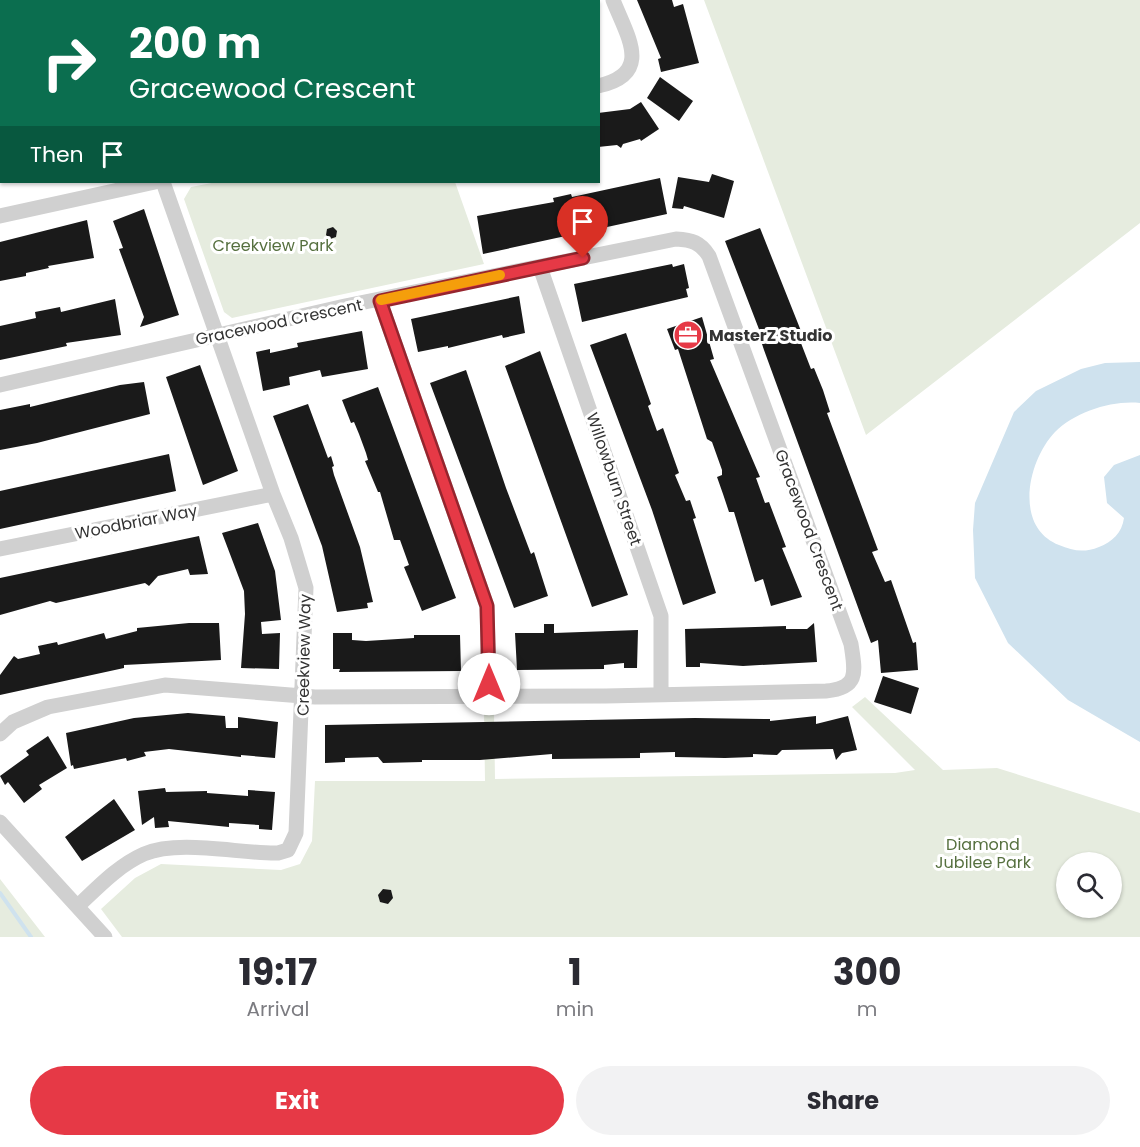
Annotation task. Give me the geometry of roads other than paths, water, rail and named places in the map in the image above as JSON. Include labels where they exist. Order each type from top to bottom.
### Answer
[{"type":"street","points":[[600,85],[622,79],[628,73],[633,53],[613,0]]},
{"type":"street","points":[[0,216],[150,183]]},
{"type":"street","name":"Creekview Way","points":[[79,905],[118,870],[146,853],[185,847],[263,854],[288,850],[296,833],[306,588],[291,538],[273,494],[163,183]]},
{"type":"street","name":"Gracewood Crescent","points":[[0,385],[216,335],[676,239],[690,240],[702,245],[709,256],[851,644],[855,669],[852,680],[837,690],[661,695],[303,696],[165,685],[48,707],[14,722],[0,734]]},
{"type":"street","name":"Willowburn Street","points":[[540,267],[661,616],[661,695]]},
{"type":"street","points":[[380,301],[487,606],[489,696]]},
{"type":"street","name":"Woodbriar Way","points":[[0,549],[273,494]]},
{"type":"street","points":[[0,822],[79,905],[105,937]]},
{"type":"water","points":[[1140,362],[1140,403],[1118,403],[1083,413],[1063,425],[1046,444],[1032,475],[1030,509],[1035,524],[1045,536],[1059,545],[1083,551],[1104,545],[1116,536],[1124,518],[1107,503],[1104,477],[1114,465],[1140,455],[1140,742],[1068,700],[1008,643],[975,578],[973,530],[975,503],[1014,412],[1036,391],[1081,369],[1105,363]]},
{"type":"waterway","points":[[0,893],[31,937]]},
{"type":"place","name":"MasterZ Studio","points":[[688,335]]},
{"type":"park label","name":"Creekview Park","points":[[273,245]]},
{"type":"park label","name":"Diamond Jubilee Park","points":[[983,853]]}]
